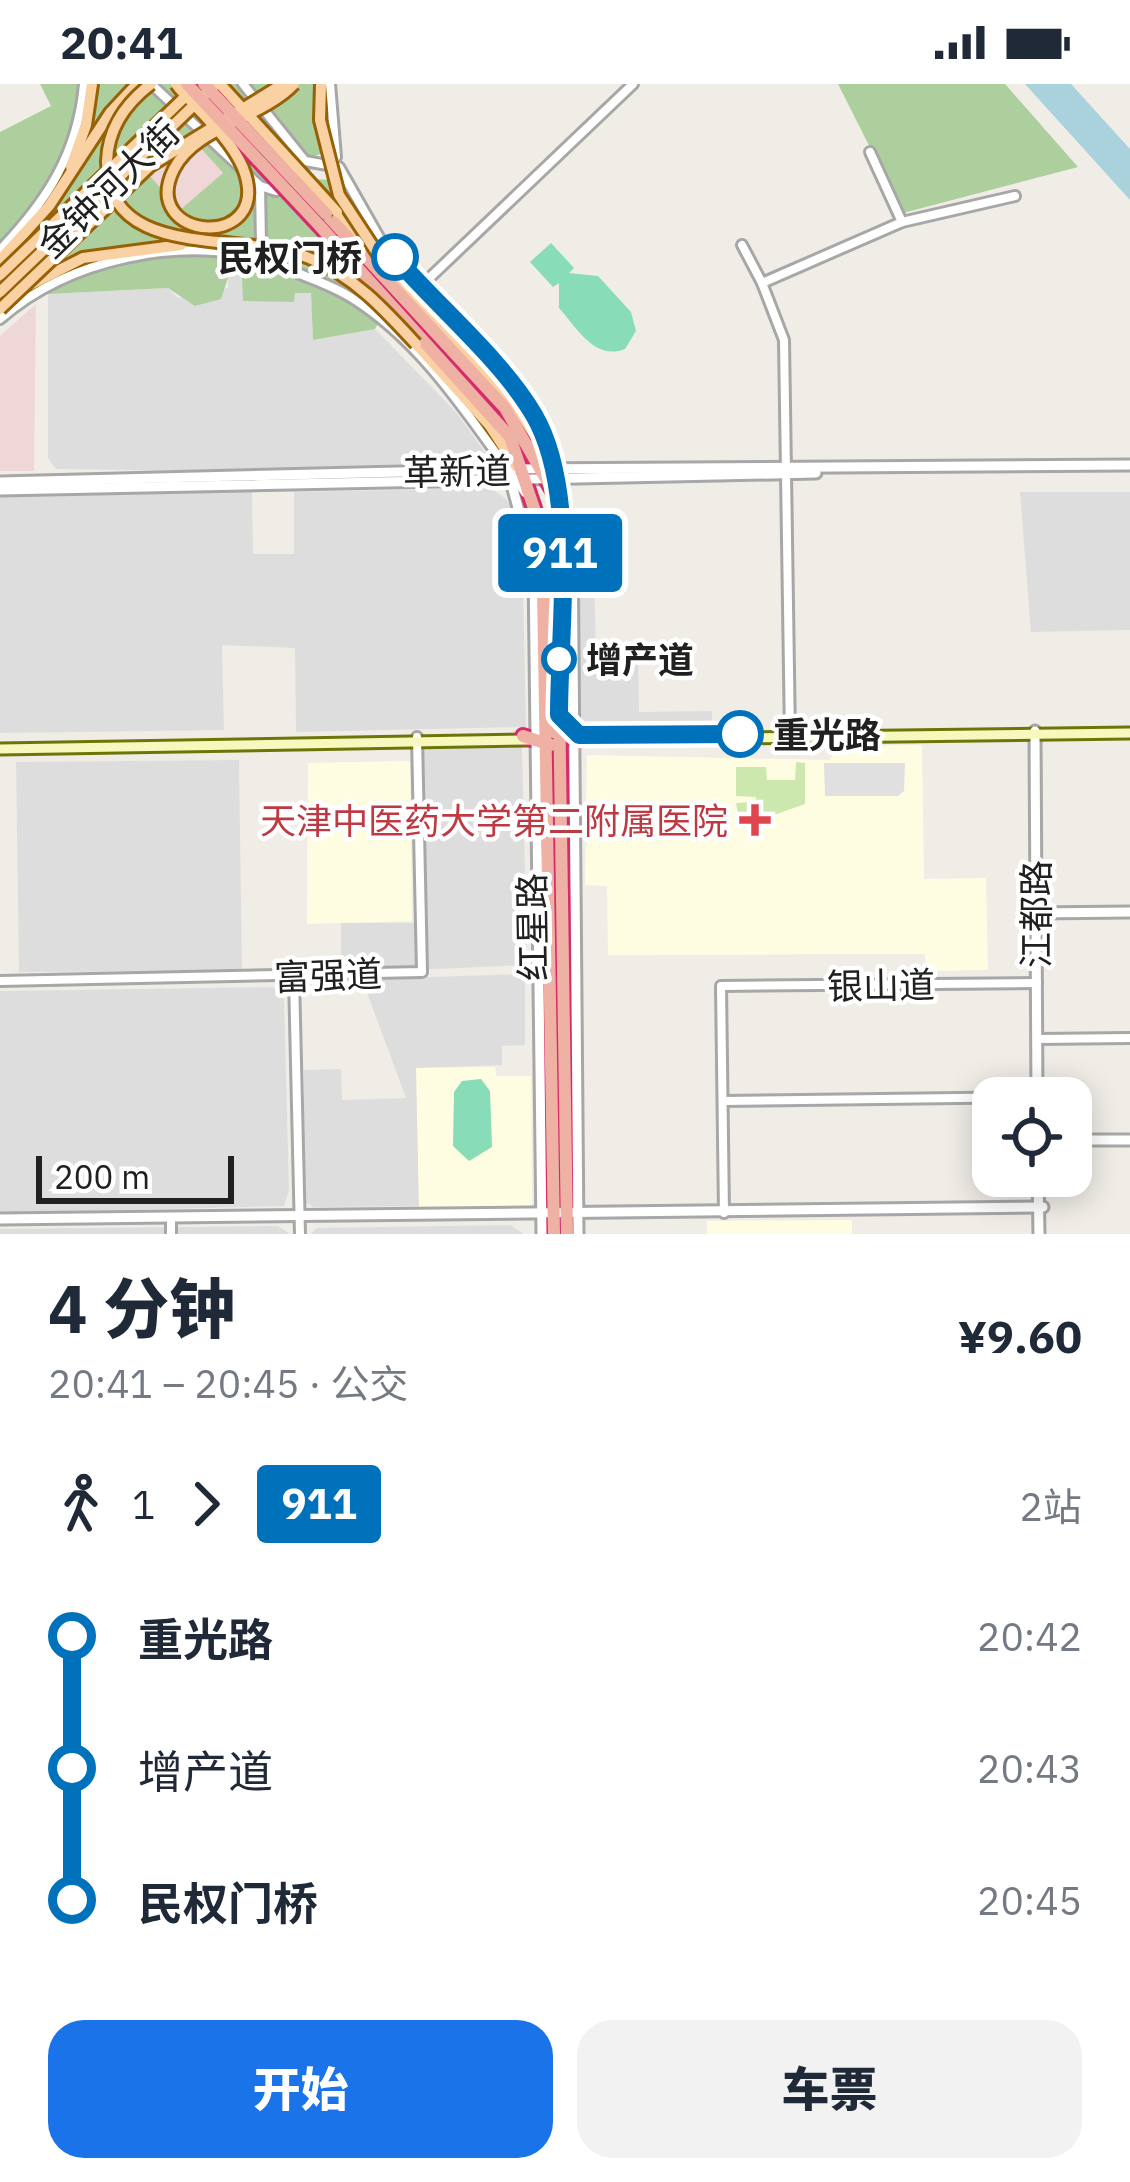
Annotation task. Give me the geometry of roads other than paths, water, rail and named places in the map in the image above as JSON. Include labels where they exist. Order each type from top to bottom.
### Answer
[{"type":"highway","points":[[187,84],[525,437],[550,473],[561,542],[552,715]]},
{"type":"highway","points":[[201,84],[479,389],[516,446],[516,474],[533,504],[545,564],[555,739]]},
{"type":"highway","name":"红星路","points":[[554,1234],[560,1213],[555,739]]},
{"type":"highway","name":"红星路","points":[[560,1213],[567,1234]]},
{"type":"main road","points":[[49,206],[83,137],[88,84]]},
{"type":"main road","points":[[0,260],[49,206],[110,113],[137,84]]},
{"type":"main road","points":[[151,84],[124,110],[109,146],[111,189],[128,216],[164,236],[248,241],[293,251],[346,276],[479,389]]},
{"type":"main road","points":[[176,84],[208,120],[221,135],[230,146],[246,180],[240,214],[229,224],[207,229],[188,224],[172,208],[169,187],[176,166],[213,135],[233,124],[254,113],[275,101],[294,84]]},
{"type":"main road","name":"金钟河大街","points":[[0,275],[201,84]]},
{"type":"main road","points":[[218,84],[389,271],[479,389]]},
{"type":"main road","name":"金钟河大街","points":[[1,302],[218,84]]},
{"type":"main road","points":[[1,302],[150,166],[283,84]]},
{"type":"main road","points":[[321,84],[322,136],[332,176],[389,271]]},
{"type":"main road","points":[[1,302],[83,258],[125,250],[230,245],[302,261],[384,310]]},
{"type":"main road","points":[[0,747],[1130,731]]},
{"type":"street","name":"金钟河大街","points":[[0,250],[61,173],[88,84]]},
{"type":"street","points":[[151,84],[260,186],[276,191]]},
{"type":"street","points":[[243,84],[303,165]]},
{"type":"street","points":[[330,84],[337,162],[370,226],[531,410],[572,533],[555,739],[560,1213],[578,1234]]},
{"type":"street","points":[[420,287],[633,84]]},
{"type":"street","points":[[870,152],[902,222]]},
{"type":"street","points":[[262,248],[266,203],[276,191],[303,165],[337,162]]},
{"type":"street","points":[[260,186],[262,248],[273,262]]},
{"type":"street","points":[[762,283],[902,222],[1015,196]]},
{"type":"street","points":[[742,245],[784,340],[790,735]]},
{"type":"street","points":[[249,256],[262,248]]},
{"type":"street","name":"金钟河大街","points":[[0,319],[37,289],[91,265],[190,255],[249,256],[273,262],[326,283],[391,328],[468,412],[516,474]]},
{"type":"street","name":"革新道","points":[[0,486],[550,473],[1130,467]]},
{"type":"street","points":[[516,474],[533,559],[555,739]]},
{"type":"street","name":"江都路","points":[[1040,735],[1040,1077]]},
{"type":"street","name":"富强道","points":[[0,981],[422,972],[417,739]]},
{"type":"street","points":[[1037,913],[1130,913]]},
{"type":"street","points":[[294,976],[300,1234]]},
{"type":"street","name":"银山道","points":[[723,1100],[721,986],[1038,983]]},
{"type":"street","points":[[1039,1039],[1130,1038]]},
{"type":"street","points":[[724,1212],[723,1100],[972,1098]]},
{"type":"street","points":[[1092,1140],[1130,1140]]},
{"type":"street","points":[[1039,1197],[1041,1234]]},
{"type":"street","points":[[0,1222],[171,1224],[299,1217],[1038,1205]]},
{"type":"street","points":[[542,1234],[560,1213]]},
{"type":"water","points":[[1025,84],[1071,84],[1130,149],[1130,200]]},
{"type":"place","name":"民权门桥","points":[[395,257]]},
{"type":"place","name":"增产道","points":[[559,659]]},
{"type":"place","name":"重光路","points":[[740,734]]},
{"type":"place","name":"天津中医药大学第二附属医院","points":[[755,820]]}]
